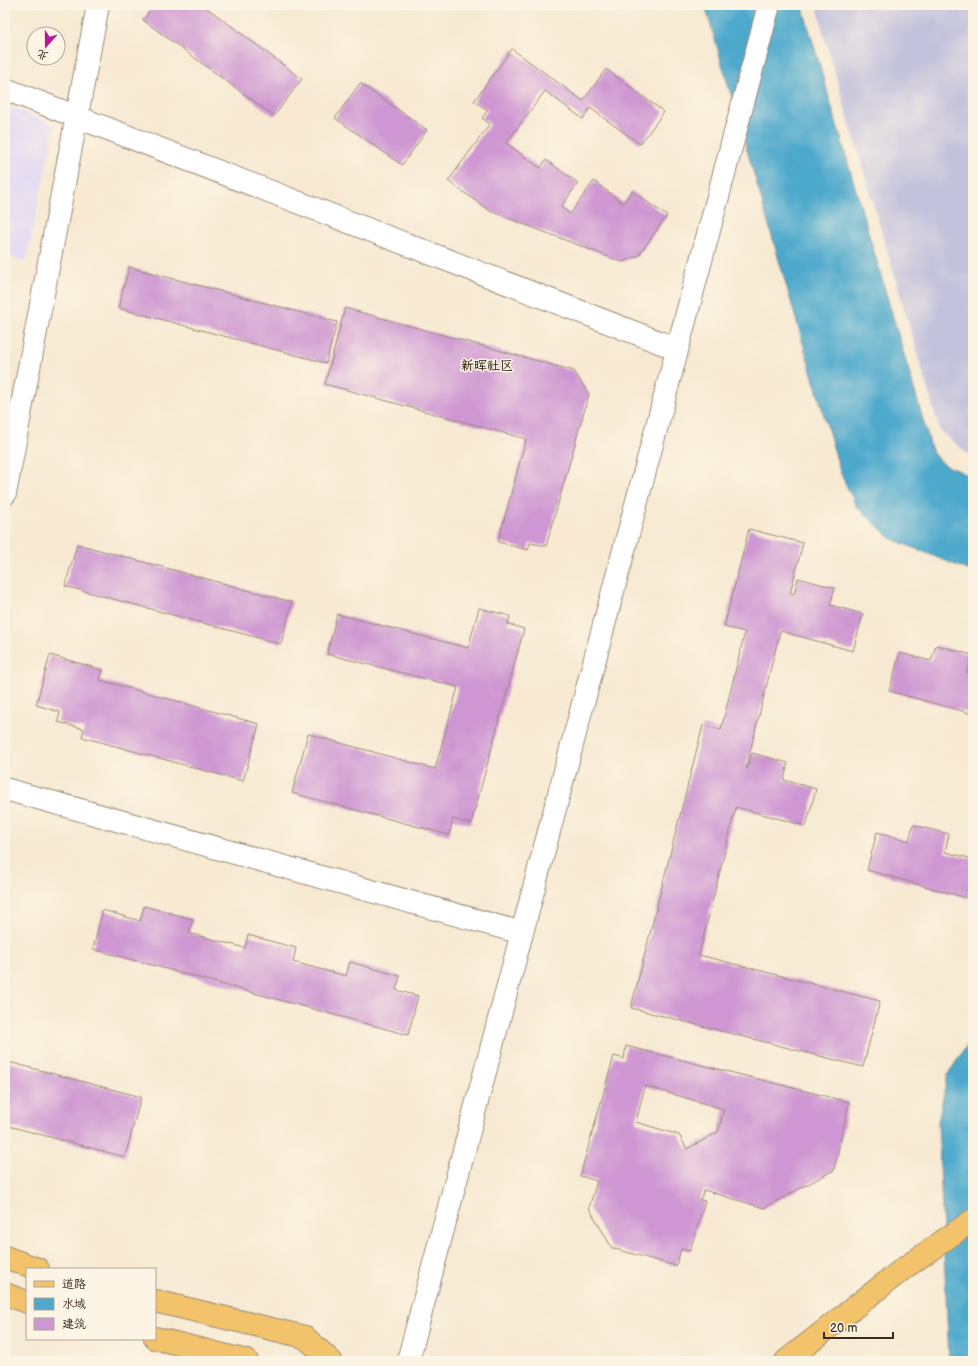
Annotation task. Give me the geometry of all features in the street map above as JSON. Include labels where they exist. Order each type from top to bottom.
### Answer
[{"type":"main road","points":[[786,1361],[903,1269],[973,1220]]},
{"type":"main road","points":[[5,1257],[35,1268]]},
{"type":"main road","points":[[5,1294],[26,1302]]},
{"type":"main road","points":[[156,1301],[305,1337],[331,1361]]},
{"type":"main road","points":[[156,1338],[247,1361]]},
{"type":"street","points":[[5,494],[98,5]]},
{"type":"street","points":[[408,1361],[769,5]]},
{"type":"street","points":[[5,89],[677,350]]},
{"type":"street","points":[[5,789],[522,933]]},
{"type":"shaded area","points":[[817,5],[973,5],[973,455],[967,453],[940,431],[825,39]]},
{"type":"shaded area","points":[[5,105],[55,125],[26,262],[5,254]]},
{"type":"water","points":[[705,5],[802,5],[933,454],[945,465],[973,477],[973,572],[892,539],[856,506],[841,474]]},
{"type":"water","points":[[973,1036],[973,1361],[949,1361],[938,1122],[948,1074]]},
{"type":"building","points":[[154,5],[203,5],[302,79],[274,116],[143,20]]},
{"type":"building","points":[[512,49],[583,101],[606,69],[664,112],[640,144],[590,108],[583,119],[545,91],[506,143],[540,168],[546,160],[578,183],[561,207],[570,214],[594,181],[623,203],[632,191],[667,216],[638,256],[622,262],[490,211],[448,181],[490,124],[482,118],[488,110],[474,101]]},
{"type":"building","points":[[360,83],[427,130],[402,165],[335,118]]},
{"type":"building","points":[[129,267],[337,322],[326,363],[118,308]]},
{"type":"building","points":[[345,308],[574,371],[589,394],[546,546],[530,543],[528,550],[498,542],[526,439],[325,384]]},
{"type":"building","points":[[749,529],[803,543],[790,593],[794,594],[798,578],[835,588],[830,605],[863,614],[853,651],[780,631],[746,768],[747,769],[752,753],[788,763],[784,780],[816,789],[806,826],[736,807],[699,955],[880,1001],[863,1067],[631,1008],[703,725],[721,730],[745,632],[724,627]]},
{"type":"building","points":[[77,544],[292,602],[281,644],[65,586]]},
{"type":"building","points":[[479,608],[510,616],[508,624],[524,629],[471,824],[453,819],[449,835],[292,793],[308,734],[435,769],[458,687],[327,654],[337,614],[468,648]]},
{"type":"building","points":[[936,645],[972,655],[967,673],[973,674],[973,714],[889,691],[900,653],[931,661]]},
{"type":"building","points":[[50,655],[103,670],[100,680],[259,724],[243,781],[82,737],[84,729],[58,722],[60,712],[36,705]]},
{"type":"building","points":[[913,825],[949,834],[945,852],[973,859],[973,877],[967,898],[867,870],[877,832],[909,841]]},
{"type":"building","points":[[144,906],[193,919],[189,933],[245,948],[248,935],[296,948],[293,962],[346,976],[350,962],[400,976],[396,990],[418,996],[408,1035],[93,949],[103,910],[140,921]]},
{"type":"building","points":[[626,1046],[849,1102],[834,1170],[764,1208],[704,1190],[700,1200],[705,1201],[690,1251],[681,1249],[676,1266],[612,1248],[589,1208],[597,1181],[580,1176],[614,1056],[624,1059]],"holes":[[[645,1086],[724,1109],[718,1132],[687,1149],[679,1135],[636,1122]]]},
{"type":"building","points":[[5,1061],[141,1097],[125,1157],[5,1125]]},
{"type":"district","name":"新晖社区","points":[[487,365]]}]
